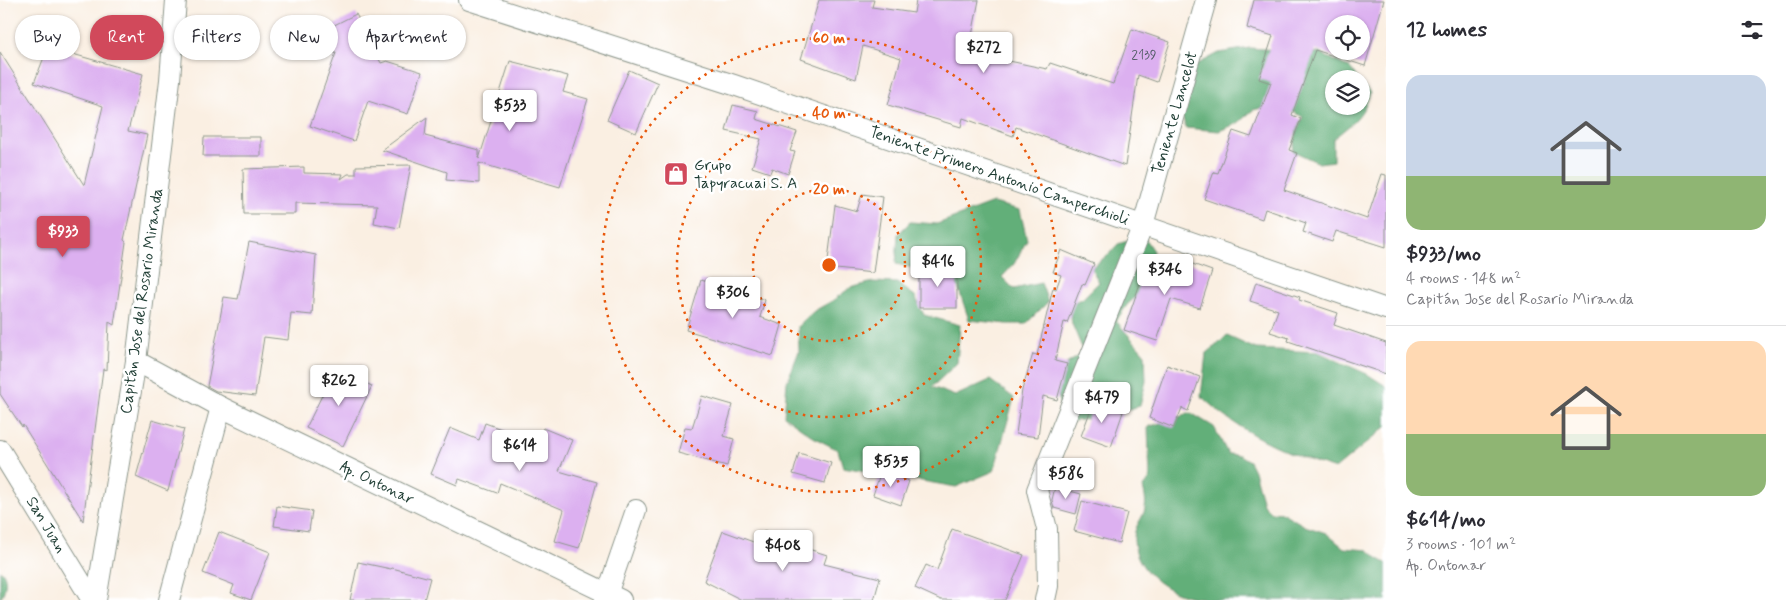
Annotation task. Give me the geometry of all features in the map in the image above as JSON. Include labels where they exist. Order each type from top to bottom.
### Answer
[{"type":"street","name":"Capitán Jose del Rosario Miranda","points":[[94,600],[136,361],[170,80],[176,0]]},
{"type":"street","name":"Teniente Primero Antonio Camperchioli","points":[[469,0],[734,84],[1386,309]]},
{"type":"street","name":"Teniente Lancelot","points":[[1045,600],[1048,586],[1047,528],[1037,490],[1143,225],[1206,0]]},
{"type":"street","name":"Ap. Ontonar","points":[[136,361],[221,407],[611,598]]},
{"type":"street","points":[[169,600],[221,407]]},
{"type":"street","name":"San Juan","points":[[0,450],[94,600]]},
{"type":"street","points":[[611,598],[636,510]]},
{"type":"green space","points":[[1250,48],[1319,53],[1325,56],[1325,60],[1333,60],[1350,68],[1351,70],[1325,70],[1325,115],[1359,115],[1333,139],[1333,161],[1319,163],[1293,151],[1297,130],[1303,117],[1279,104],[1253,110],[1238,123],[1219,131],[1186,128],[1179,108],[1196,65],[1219,53]]},
{"type":"green space","points":[[993,203],[1020,210],[1027,240],[1014,264],[1002,277],[1014,289],[1041,283],[1048,302],[1026,324],[969,320],[958,287],[946,260],[921,270],[896,264],[898,234],[910,222],[937,224]]},
{"type":"green space","points":[[1143,236],[1153,251],[1148,278],[1142,291],[1127,305],[1116,321],[1145,354],[1146,381],[1140,406],[1112,414],[1070,422],[1059,403],[1057,370],[1079,356],[1083,350],[1072,324],[1069,304],[1082,299],[1099,282],[1091,268],[1118,244]]},
{"type":"green space","points":[[873,282],[897,283],[915,296],[924,315],[960,325],[957,363],[932,387],[955,396],[990,380],[1014,398],[994,471],[956,487],[843,467],[838,450],[815,438],[784,416],[787,382],[799,351],[798,326],[814,311],[850,288]]},
{"type":"green space","points":[[1227,336],[1256,349],[1318,352],[1367,374],[1386,386],[1386,427],[1335,469],[1298,456],[1248,431],[1232,421],[1201,396],[1206,354]]},
{"type":"green space","points":[[1191,413],[1214,427],[1228,454],[1239,455],[1249,461],[1254,471],[1263,504],[1271,512],[1283,513],[1305,526],[1326,533],[1344,548],[1368,550],[1386,563],[1386,600],[1204,600],[1203,598],[1180,594],[1168,588],[1148,573],[1136,552],[1134,540],[1137,527],[1144,512],[1145,498],[1143,488],[1150,479],[1148,427]]},
{"type":"green space","points":[[0,570],[4,576],[5,588],[0,600]]},
{"type":"building","points":[[819,0],[874,0],[872,7],[914,13],[916,0],[979,0],[970,46],[983,48],[981,55],[1047,69],[1050,63],[1113,84],[1132,29],[1170,42],[1157,82],[1138,75],[1125,166],[1016,127],[1013,136],[963,118],[961,127],[888,105],[901,58],[863,46],[856,79],[801,59]]},
{"type":"building","points":[[1254,0],[1384,0],[1370,49],[1370,15],[1325,15],[1325,53],[1315,50],[1292,115],[1301,119],[1289,150],[1297,153],[1284,190],[1367,219],[1382,174],[1386,175],[1386,247],[1336,231],[1332,242],[1303,232],[1306,223],[1265,209],[1262,219],[1204,199],[1214,172],[1218,173],[1233,131],[1251,137],[1271,83],[1259,79],[1273,36],[1247,28]]},
{"type":"building","points":[[348,18],[348,60],[379,60],[381,63],[387,61],[422,72],[408,114],[368,101],[354,141],[310,126],[334,60],[338,60],[338,23]]},
{"type":"building","points":[[0,52],[84,185],[103,106],[34,83],[43,60],[80,60],[80,56],[143,74],[128,131],[147,135],[124,240],[126,242],[114,325],[109,322],[107,370],[103,369],[83,521],[23,425],[22,427],[0,394]]},
{"type":"building","points":[[1346,60],[1367,60],[1365,66]]},
{"type":"building","points":[[510,61],[568,76],[563,92],[588,99],[560,187],[479,163],[479,183],[446,180],[447,172],[382,150],[427,117],[425,136],[479,150],[479,159]]},
{"type":"building","points":[[629,70],[658,83],[636,133],[607,120]]},
{"type":"building","points":[[733,105],[758,111],[756,119],[797,132],[790,151],[795,152],[788,174],[772,168],[770,173],[752,167],[761,139],[726,131]]},
{"type":"building","points":[[204,137],[261,137],[261,156],[203,156]]},
{"type":"building","points":[[411,165],[399,228],[374,223],[377,205],[295,203],[295,214],[244,214],[243,169],[304,167],[304,173],[343,174],[341,179],[348,174],[356,174],[356,166]]},
{"type":"building","points":[[862,194],[883,197],[873,273],[827,268],[835,205],[857,211]]},
{"type":"building","points":[[249,242],[316,255],[312,315],[291,313],[288,340],[264,337],[255,396],[216,391],[207,386],[224,297],[238,299]]},
{"type":"building","points":[[1061,250],[1094,264],[1085,285],[1082,284],[1067,323],[1064,322],[1055,361],[1067,364],[1057,400],[1043,396],[1038,437],[1016,434],[1022,390],[1033,354],[1037,355],[1053,288],[1056,289],[1061,275],[1053,272]]},
{"type":"building","points":[[1148,260],[1184,271],[1187,262],[1212,271],[1200,308],[1171,299],[1157,341],[1124,330]]},
{"type":"building","points":[[919,267],[957,267],[957,308],[919,308]]},
{"type":"building","points":[[701,280],[765,300],[760,317],[782,325],[773,356],[686,330]]},
{"type":"building","points":[[1256,282],[1300,297],[1299,300],[1338,313],[1334,325],[1386,343],[1386,374],[1288,341],[1289,338],[1270,332],[1278,310],[1250,301]]},
{"type":"building","points":[[1167,365],[1200,377],[1188,411],[1182,408],[1174,428],[1149,418]]},
{"type":"building","points":[[335,369],[372,386],[343,446],[306,428]]},
{"type":"building","points":[[702,396],[733,405],[724,436],[734,439],[727,466],[678,453],[685,427],[692,428]]},
{"type":"building","points":[[1094,401],[1123,412],[1111,447],[1081,436]]},
{"type":"building","points":[[152,420],[184,429],[168,491],[136,477]]},
{"type":"building","points":[[485,423],[537,442],[543,428],[572,440],[559,471],[597,482],[579,548],[555,541],[564,510],[500,483],[497,493],[459,479],[457,485],[431,474],[450,428],[479,440]]},
{"type":"building","points":[[799,453],[831,463],[825,483],[793,474]]},
{"type":"building","points":[[881,471],[909,481],[901,505],[873,495]]},
{"type":"building","points":[[1055,487],[1081,494],[1076,514],[1054,508],[1052,500]]},
{"type":"building","points":[[1082,501],[1127,513],[1119,543],[1074,531]]},
{"type":"building","points":[[277,506],[312,511],[309,531],[274,526]]},
{"type":"building","points":[[952,529],[1024,555],[1005,600],[941,600],[915,588],[926,565],[937,570]]},
{"type":"building","points":[[723,531],[759,544],[764,531],[796,545],[827,555],[824,564],[880,578],[874,600],[742,600],[704,581]]},
{"type":"building","points":[[219,532],[270,552],[251,600],[231,593],[234,585],[203,573]]},
{"type":"building","points":[[358,562],[392,568],[430,578],[424,600],[350,600]]},
{"type":"place","name":"Grupo Tapyracuai S. A","points":[[676,174]]}]
